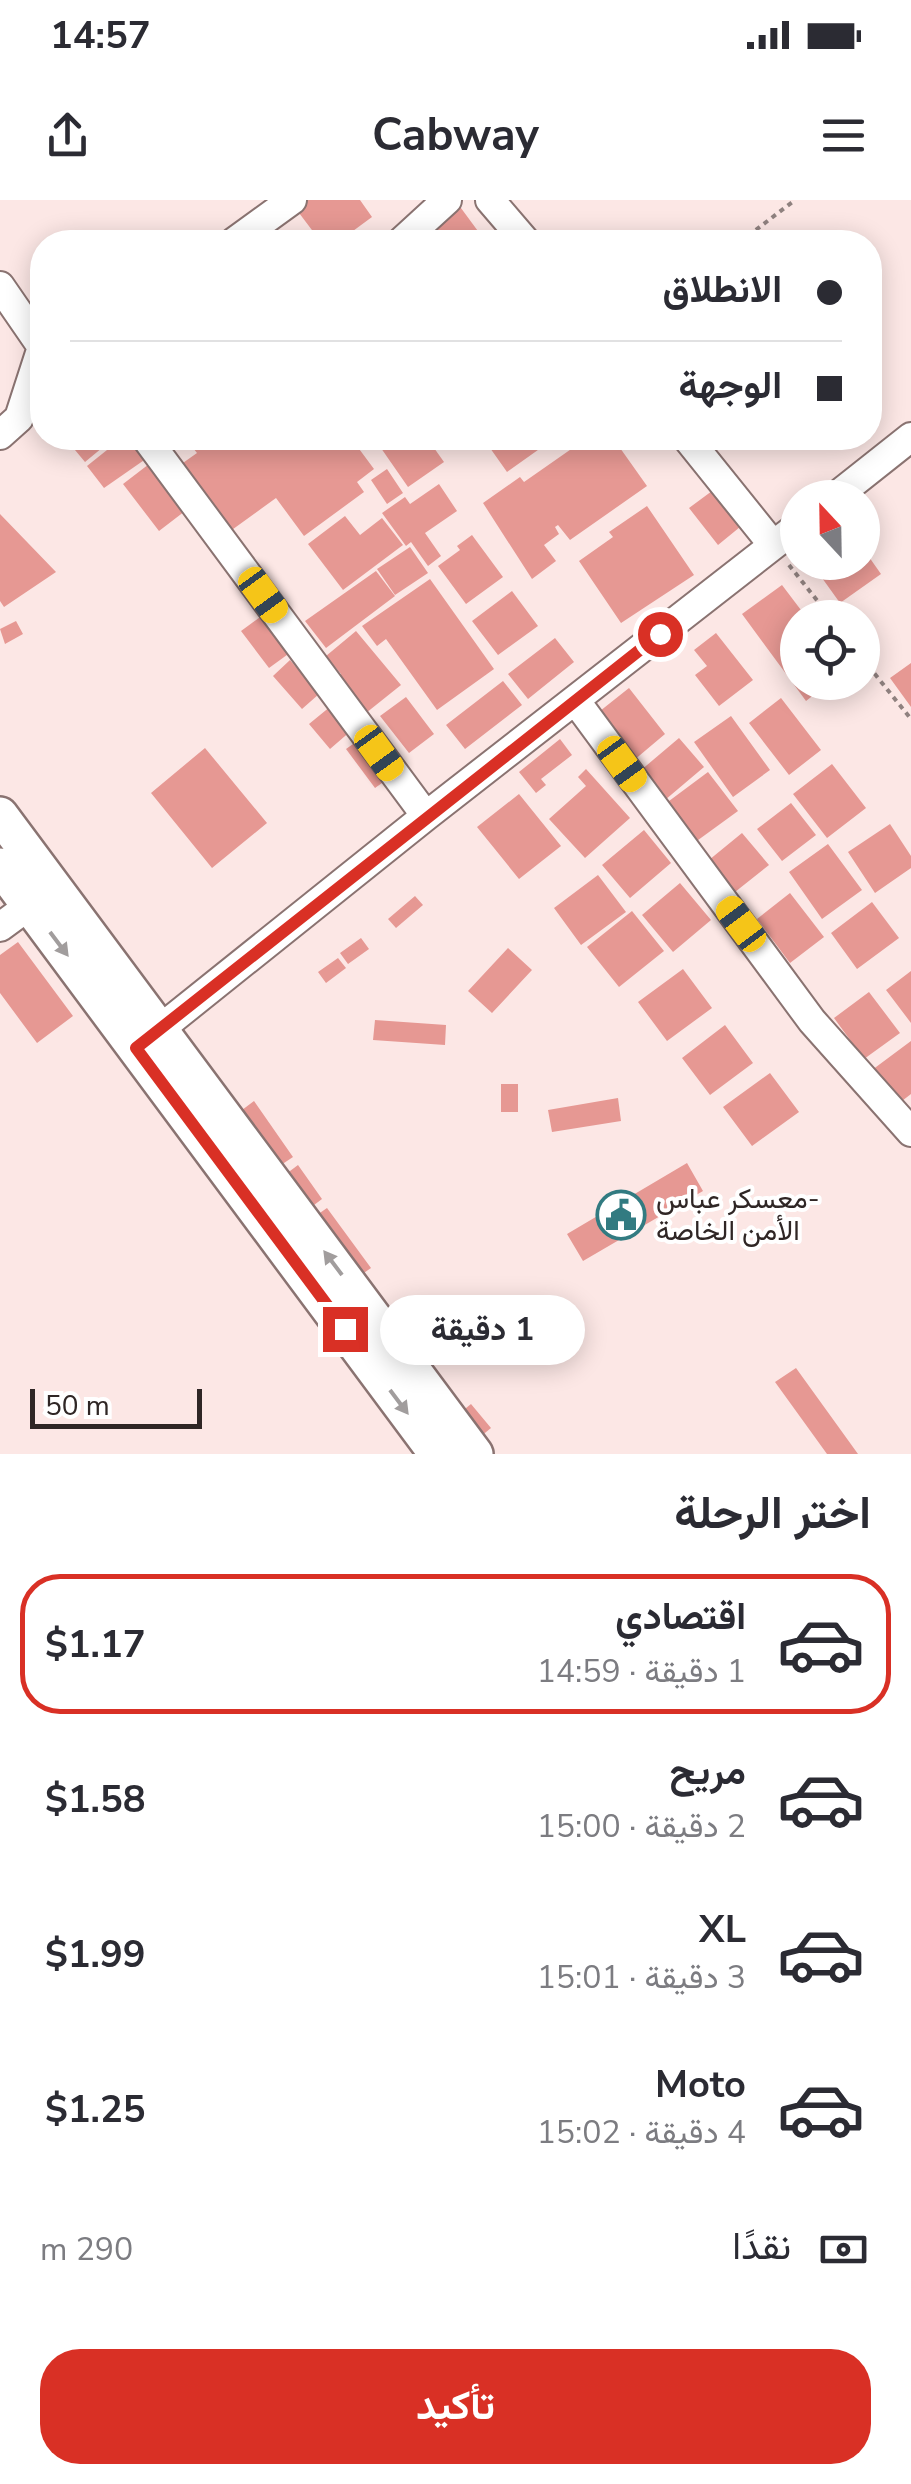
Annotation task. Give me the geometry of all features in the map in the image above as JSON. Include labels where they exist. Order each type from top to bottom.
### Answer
[{"type":"main road","points":[[0,815],[148,1039],[438,1454]]},
{"type":"main road","points":[[0,866],[148,1039],[475,1454]]},
{"type":"street","points":[[251,230],[292,200]]},
{"type":"street","points":[[414,230],[447,200]]},
{"type":"street","points":[[490,200],[516,230]]},
{"type":"street","points":[[0,286],[30,330]]},
{"type":"street","points":[[0,435],[19,418],[30,384]]},
{"type":"street","points":[[857,480],[911,437]]},
{"type":"street","points":[[155,450],[426,816]]},
{"type":"street","points":[[697,450],[773,545]]},
{"type":"street","points":[[148,1039],[780,540]]},
{"type":"street","points":[[575,700],[812,1021],[911,1132]]},
{"type":"street","points":[[0,927],[30,905]]},
{"type":"path","points":[[755,230],[794,200]]},
{"type":"path","points":[[773,545],[816,600]]},
{"type":"path","points":[[880,680],[911,719]]},
{"type":"building","points":[[299,200],[360,200],[372,217],[354,230],[312,230],[293,205]]},
{"type":"building","points":[[458,204],[477,230],[428,230]]},
{"type":"building","points":[[75,450],[100,450],[85,462]]},
{"type":"building","points":[[107,450],[145,450],[150,456],[104,488],[87,466]]},
{"type":"building","points":[[195,450],[360,450],[374,469],[357,482],[364,492],[304,536],[276,498],[229,532],[180,465],[197,453]]},
{"type":"building","points":[[382,450],[436,450],[444,462],[408,487]]},
{"type":"building","points":[[491,450],[538,450],[507,472]]},
{"type":"building","points":[[570,450],[622,450],[647,486],[570,540],[558,525],[555,527],[559,534],[544,545],[556,561],[532,579],[483,503],[520,477],[524,482]]},
{"type":"building","points":[[153,461],[189,508],[159,531],[123,484]]},
{"type":"building","points":[[387,469],[403,493],[387,504],[371,480]]},
{"type":"building","points":[[439,484],[457,511],[425,533],[441,556],[428,566],[411,542],[406,546],[382,513],[405,497],[410,504]]},
{"type":"building","points":[[712,491],[740,527],[718,545],[689,508]]},
{"type":"building","points":[[647,506],[694,575],[621,623],[579,561],[613,537],[609,532]]},
{"type":"building","points":[[0,514],[56,572],[4,607],[0,601]]},
{"type":"building","points":[[345,516],[360,535],[382,518],[403,545],[343,590],[308,544]]},
{"type":"building","points":[[472,535],[503,577],[466,604],[438,566]]},
{"type":"building","points":[[410,547],[428,573],[395,595],[377,569]]},
{"type":"building","points":[[376,571],[395,596],[326,648],[305,621]]},
{"type":"building","points":[[430,579],[494,669],[437,710],[386,639],[377,646],[362,626]]},
{"type":"building","points":[[823,580],[873,580],[844,600],[838,600]]},
{"type":"building","points":[[782,585],[793,600],[780,600],[780,666],[742,614]]},
{"type":"building","points":[[512,591],[538,626],[498,655],[472,621]]},
{"type":"building","points":[[263,615],[291,652],[269,668],[241,631]]},
{"type":"building","points":[[16,621],[23,634],[5,644],[0,629]]},
{"type":"building","points":[[356,631],[401,685],[361,717],[332,681],[341,674],[326,656]]},
{"type":"building","points":[[716,633],[753,680],[719,706],[695,675],[707,666],[694,650]]},
{"type":"building","points":[[555,638],[574,662],[528,699],[508,674]]},
{"type":"building","points":[[290,660],[319,694],[302,709],[273,676]]},
{"type":"building","points":[[911,663],[911,707],[890,678]]},
{"type":"building","points":[[503,681],[522,705],[465,749],[446,725]]},
{"type":"building","points":[[629,688],[665,734],[633,761],[595,715]]},
{"type":"building","points":[[406,697],[434,734],[409,753],[380,716]]},
{"type":"building","points":[[780,699],[821,750],[789,775],[749,723]]},
{"type":"building","points":[[331,706],[352,730],[330,749],[309,724]]},
{"type":"building","points":[[731,716],[770,770],[733,797],[694,742]]},
{"type":"building","points":[[679,738],[704,767],[665,800],[640,771]]},
{"type":"building","points":[[360,739],[389,778],[375,788],[346,749]]},
{"type":"building","points":[[560,739],[572,755],[541,779],[546,785],[536,793],[519,772]]},
{"type":"building","points":[[205,748],[267,823],[212,868],[151,793]]},
{"type":"building","points":[[832,764],[866,808],[827,838],[793,794]]},
{"type":"building","points":[[586,769],[630,818],[585,858],[549,819],[586,786],[578,777]]},
{"type":"building","points":[[708,772],[738,811],[694,843],[665,804]]},
{"type":"building","points":[[519,794],[561,846],[519,879],[477,827]]},
{"type":"building","points":[[791,803],[816,835],[782,861],[757,829]]},
{"type":"building","points":[[890,824],[911,856],[911,868],[875,893],[848,852]]},
{"type":"building","points":[[644,830],[671,863],[630,898],[602,865]]},
{"type":"building","points":[[742,833],[769,865],[735,892],[709,860]]},
{"type":"building","points":[[828,844],[862,890],[822,919],[789,872]]},
{"type":"building","points":[[598,875],[626,912],[581,945],[554,908]]},
{"type":"building","points":[[680,883],[711,920],[673,952],[642,915]]},
{"type":"building","points":[[790,893],[824,937],[790,963],[757,919]]},
{"type":"building","points":[[415,896],[423,905],[396,928],[388,919]]},
{"type":"building","points":[[872,902],[899,938],[857,969],[831,933]]},
{"type":"building","points":[[632,911],[664,951],[619,987],[587,947]]},
{"type":"building","points":[[361,938],[369,949],[348,964],[340,953]]},
{"type":"building","points":[[18,942],[73,1016],[37,1043],[0,993],[0,955]]},
{"type":"building","points":[[508,948],[532,970],[492,1013],[468,991]]},
{"type":"building","points":[[338,958],[346,968],[326,983],[318,972]]},
{"type":"building","points":[[683,969],[712,1008],[667,1041],[638,1002]]},
{"type":"building","points":[[911,971],[911,1023],[886,990]]},
{"type":"building","points":[[869,992],[900,1033],[864,1059],[834,1018]]},
{"type":"building","points":[[375,1020],[446,1025],[445,1045],[373,1040]]},
{"type":"building","points":[[725,1025],[753,1063],[710,1095],[682,1058]]},
{"type":"building","points":[[911,1041],[911,1094],[898,1104],[872,1070]]},
{"type":"building","points":[[770,1073],[799,1112],[752,1146],[723,1107]]},
{"type":"building","points":[[501,1084],[518,1084],[518,1112],[501,1112]]},
{"type":"building","points":[[618,1098],[621,1121],[552,1132],[548,1110]]},
{"type":"building","points":[[254,1101],[293,1157],[281,1165],[242,1110]]},
{"type":"building","points":[[687,1163],[703,1191],[583,1261],[567,1234]]},
{"type":"building","points":[[298,1165],[322,1199],[310,1208],[286,1174]]},
{"type":"building","points":[[327,1208],[371,1268],[358,1277],[314,1217]]},
{"type":"building","points":[[796,1368],[858,1454],[827,1454],[775,1382]]},
{"type":"building","points":[[471,1404],[491,1428],[480,1437],[460,1413]]},
{"type":"place","name":"معسكر عباس- الأمن الخاصة","points":[[621,1215]]},
{"type":"route","points":[[345,1329],[136,1048],[660,634]]}]
